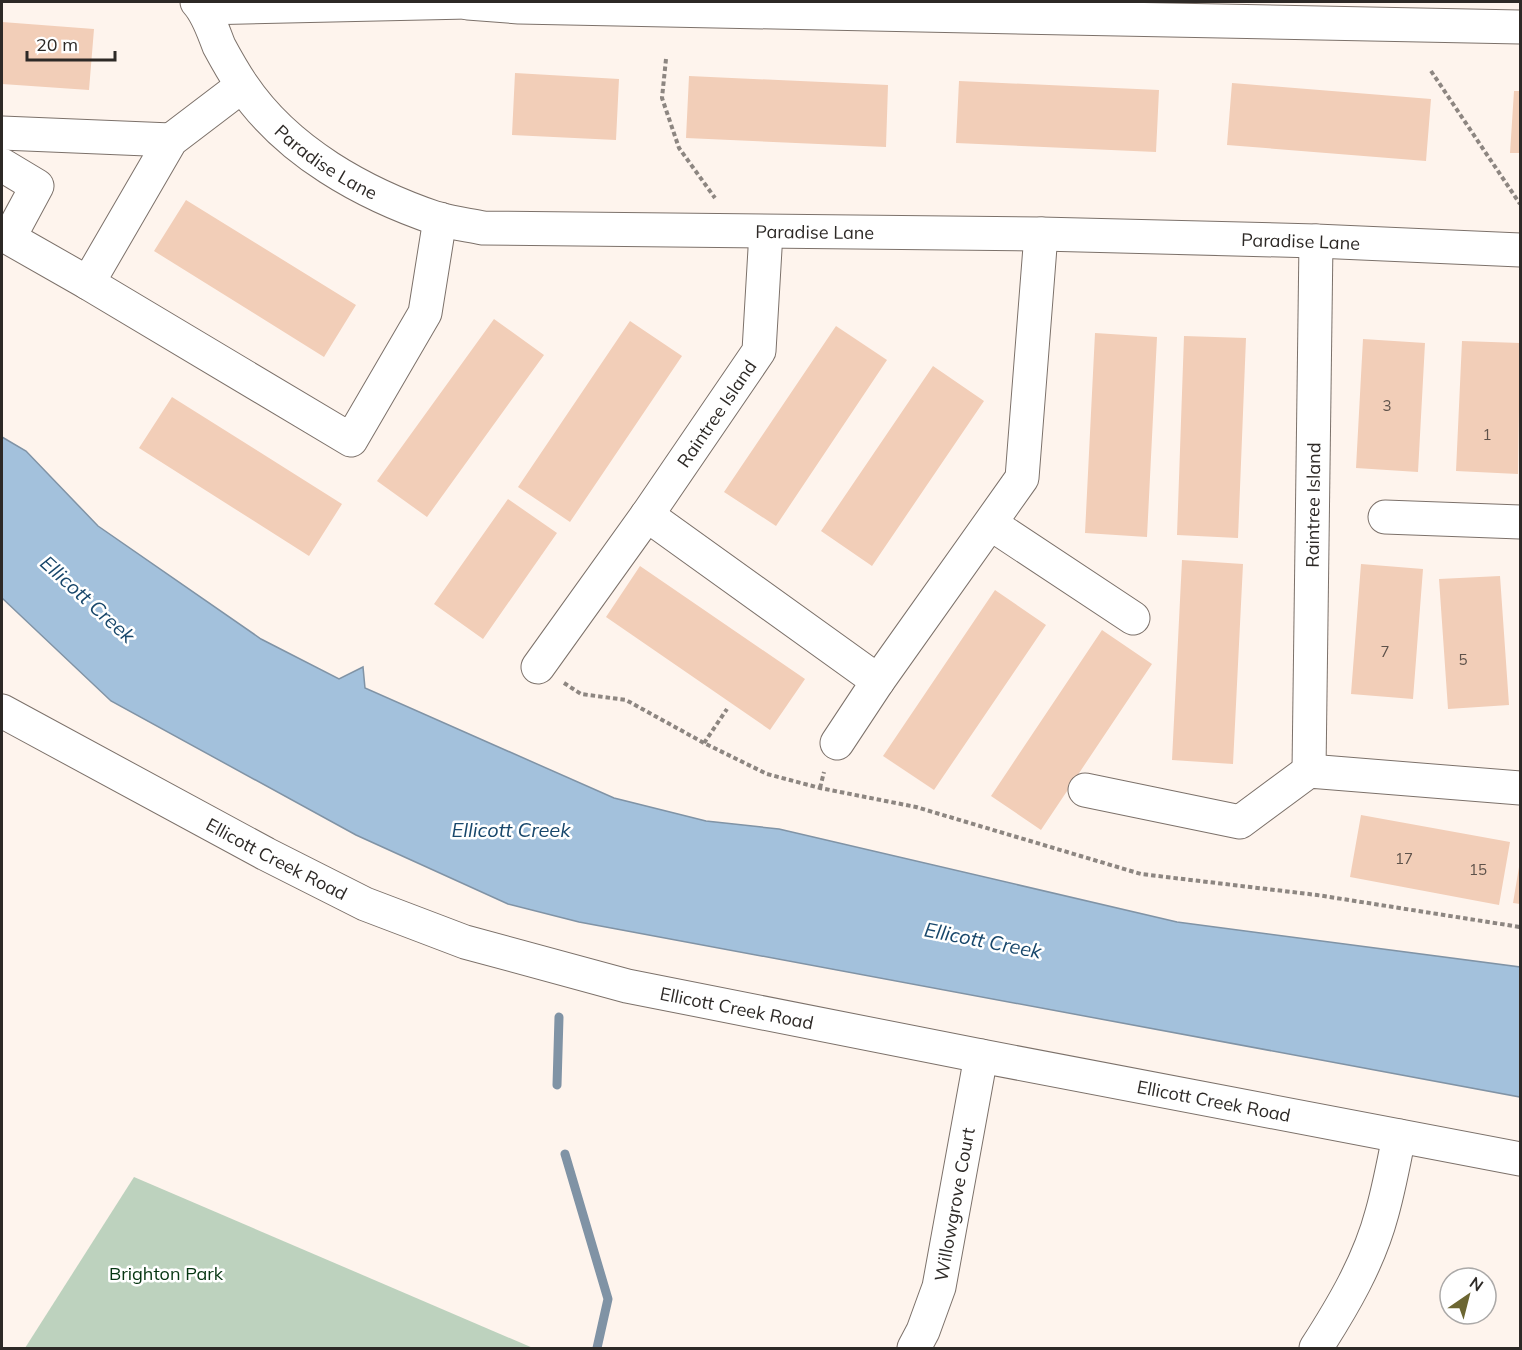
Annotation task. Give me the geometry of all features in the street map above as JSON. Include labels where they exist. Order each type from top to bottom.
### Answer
[{"type":"street","points":[[200,5],[468,2],[531,7],[1521,27]]},
{"type":"street","name":"Paradise Lane","points":[[200,5],[220,48],[242,86],[301,148],[346,179],[440,219],[483,228],[1041,234],[1316,241],[1521,250]]},
{"type":"street","points":[[88,283],[171,140],[242,86]]},
{"type":"street","points":[[2,133],[171,140]]},
{"type":"street","points":[[2,165],[37,186],[9,238],[351,440],[425,313],[440,219]]},
{"type":"street","name":"Raintree Island","points":[[538,667],[647,515],[759,351],[765,232]]},
{"type":"street","points":[[837,743],[878,681],[1022,478],[1041,234]]},
{"type":"street","name":"Raintree Island","points":[[1310,771],[1316,241]]},
{"type":"street","points":[[647,515],[878,681]]},
{"type":"street","points":[[1385,518],[1521,522]]},
{"type":"street","points":[[991,524],[1132,618]]},
{"type":"street","name":"Ellicott Creek Road","points":[[2,711],[266,854],[365,904],[465,942],[627,986],[1521,1159]]},
{"type":"street","points":[[1084,790],[1240,822],[1310,771],[1521,788]]},
{"type":"street","name":"Willowgrove Court","points":[[914,1348],[923,1331],[939,1287],[981,1056]]},
{"type":"street","points":[[1316,1348],[1344,1305],[1365,1261],[1382,1214],[1399,1136]]},
{"type":"path","points":[[666,59],[663,98],[679,148],[713,197],[722,203]]},
{"type":"path","points":[[1431,71],[1521,204]]},
{"type":"path","points":[[538,667],[581,694],[626,700],[704,743],[767,774],[820,788],[916,807],[1142,874],[1317,895],[1521,927]]},
{"type":"path","points":[[704,743],[727,709]]},
{"type":"green space","name":"Brighton Park","points":[[134,1177],[533,1348],[25,1348]]},
{"type":"water","name":"Ellicott Creek","points":[[2,437],[26,451],[98,526],[261,639],[339,679],[363,667],[365,688],[614,798],[706,821],[779,829],[1177,922],[1520,967],[1520,1097],[579,922],[508,904],[356,835],[111,701],[2,598]]},
{"type":"building","points":[[2,22],[94,29],[89,90],[2,84]]},
{"type":"building","points":[[515,73],[619,79],[616,140],[512,135]]},
{"type":"building","points":[[689,76],[888,85],[886,147],[686,138]]},
{"type":"building","points":[[959,81],[1159,90],[1156,152],[956,143]]},
{"type":"building","points":[[1232,83],[1431,99],[1426,161],[1227,145]]},
{"type":"building","points":[[1514,91],[1520,91],[1520,153],[1510,153]]},
{"type":"building","points":[[186,200],[356,305],[324,357],[154,251]]},
{"type":"building","points":[[494,319],[544,355],[427,517],[377,481]]},
{"type":"building","points":[[630,321],[682,356],[570,522],[518,487]]},
{"type":"building","points":[[836,326],[887,360],[776,526],[724,492]]},
{"type":"building","points":[[1095,333],[1157,337],[1147,537],[1085,533]]},
{"type":"building","points":[[1184,336],[1246,338],[1238,538],[1177,535]]},
{"type":"building","points":[[1363,339],[1425,343],[1418,472],[1356,468]]},
{"type":"building","points":[[1462,341],[1520,343],[1518,474],[1456,471]]},
{"type":"building","points":[[933,366],[984,401],[872,566],[821,531]]},
{"type":"building","points":[[172,397],[342,504],[309,556],[139,448]]},
{"type":"building","points":[[508,499],[557,533],[483,639],[434,604]]},
{"type":"building","points":[[1182,560],[1243,564],[1233,764],[1172,760]]},
{"type":"building","points":[[1361,564],[1423,569],[1413,699],[1351,694]]},
{"type":"building","points":[[640,566],[805,679],[770,730],[606,617]]},
{"type":"building","points":[[1500,576],[1509,705],[1448,709],[1439,579]]},
{"type":"building","points":[[995,590],[1046,625],[934,790],[883,756]]},
{"type":"building","points":[[1102,630],[1152,664],[1041,830],[991,796]]},
{"type":"building","points":[[1361,815],[1510,842],[1499,905],[1350,877]]},
{"type":"building","points":[[1520,867],[1520,904],[1513,903]]},
{"type":"waterway","points":[[557,1085],[559,1017]]},
{"type":"waterway","points":[[565,1154],[608,1299],[597,1348]]}]
